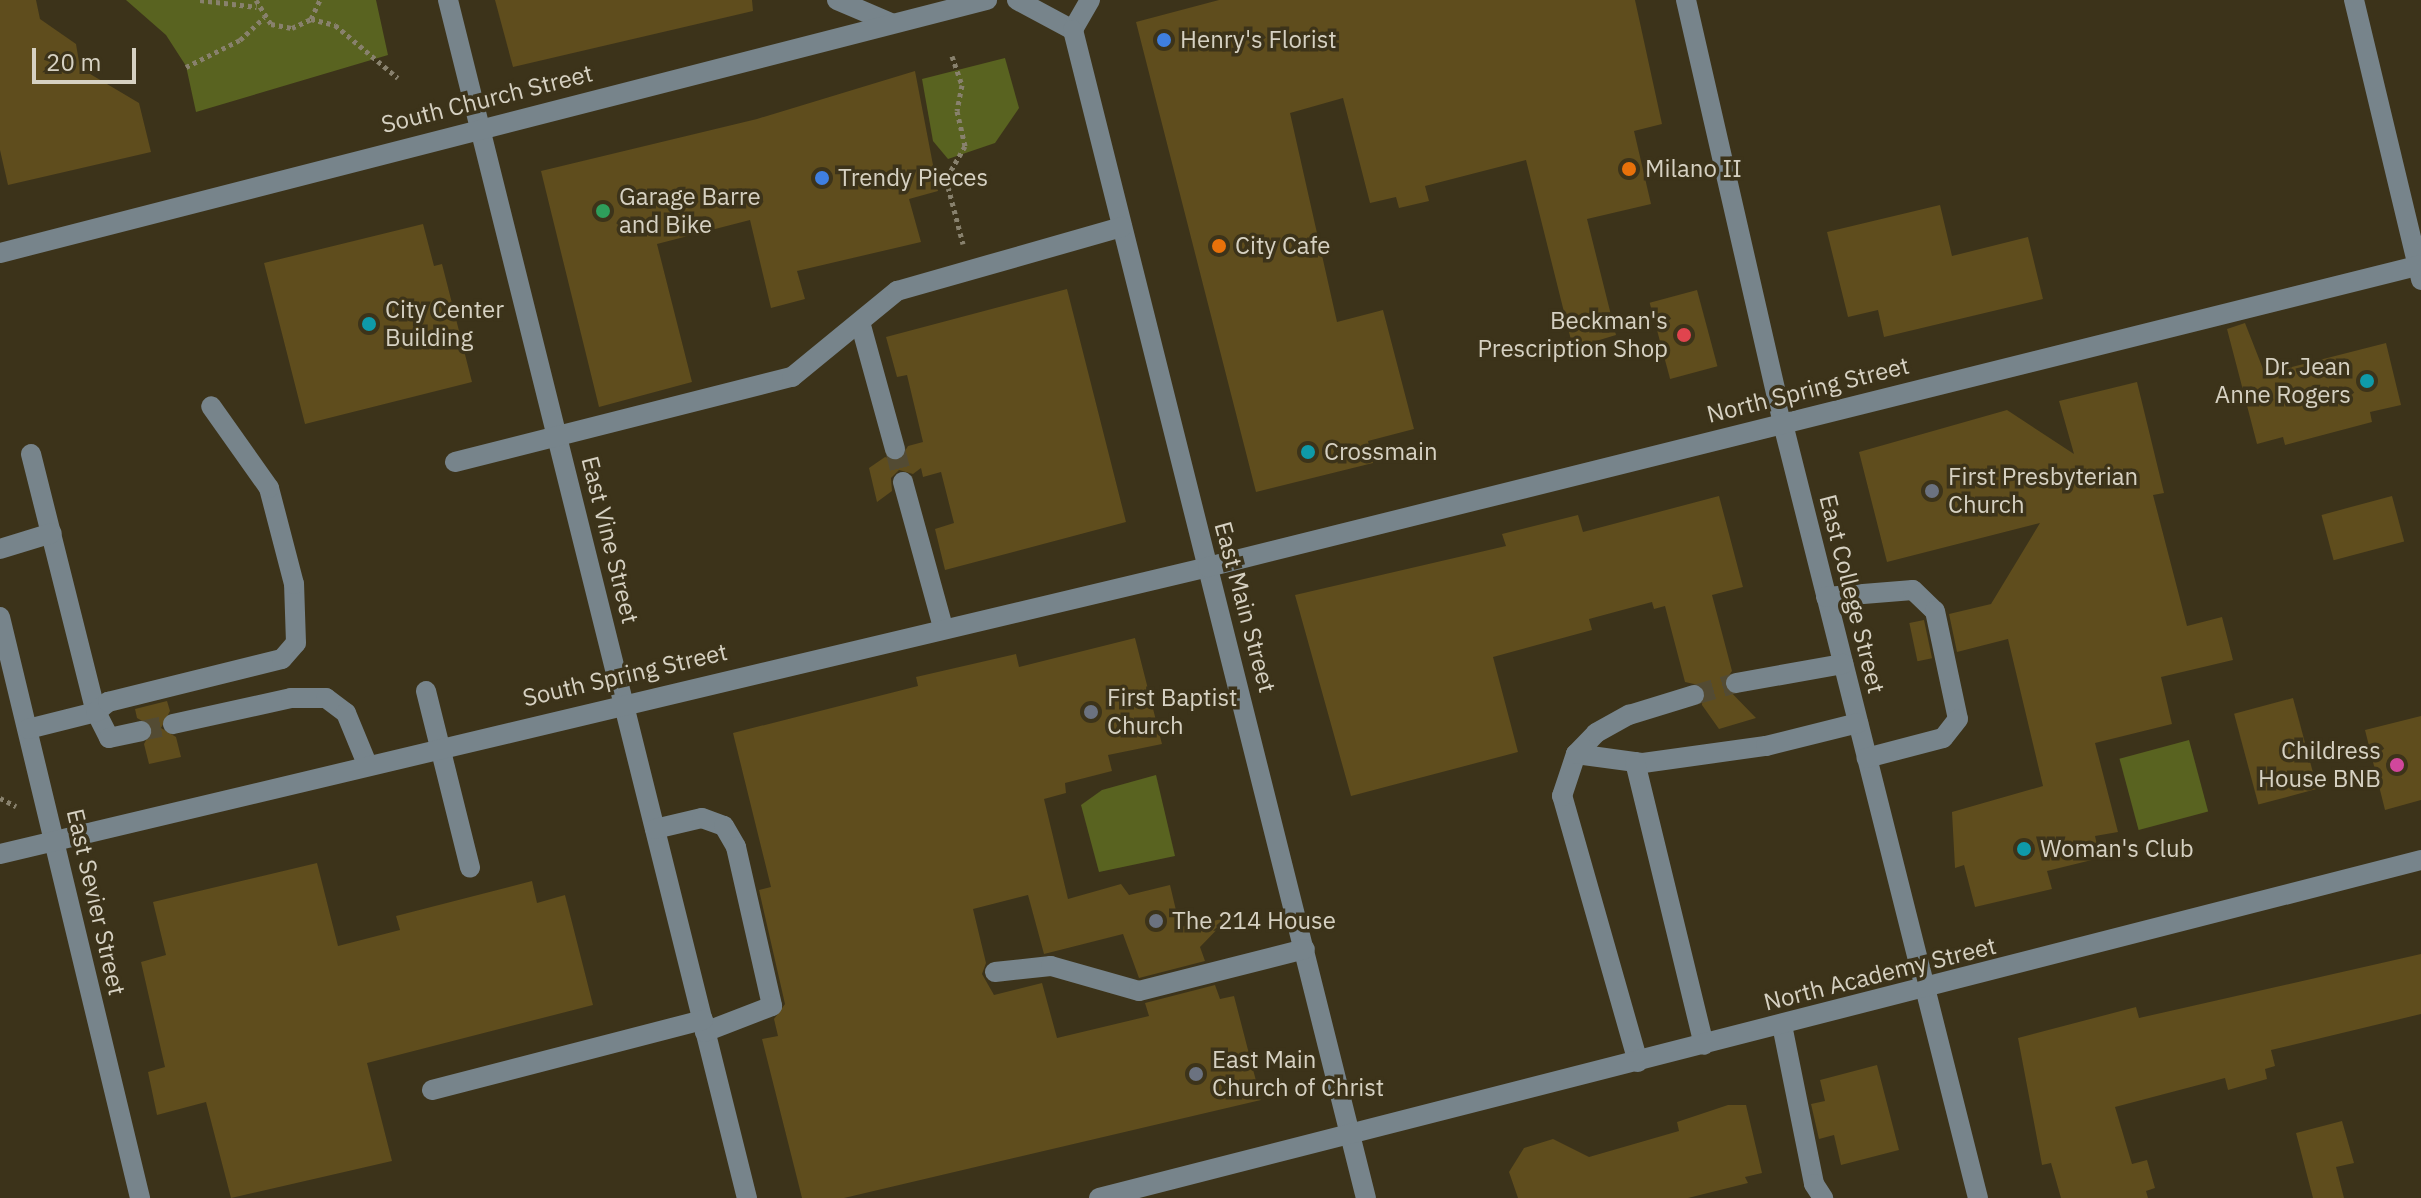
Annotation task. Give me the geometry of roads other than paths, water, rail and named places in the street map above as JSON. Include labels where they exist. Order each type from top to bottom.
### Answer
[{"type":"street","name":"East Vine Street","points":[[448,0],[747,1198]]},
{"type":"street","points":[[837,0],[885,23],[919,20]]},
{"type":"street","name":"South Church Street","points":[[0,253],[480,127],[919,20],[987,0]]},
{"type":"street","points":[[1017,0],[1073,30],[1090,0]]},
{"type":"street","name":"East College Street","points":[[1686,0],[1783,424],[1978,1198]]},
{"type":"street","points":[[2354,0],[2420,270]]},
{"type":"street","name":"East Main Street","points":[[1073,30],[1366,1198]]},
{"type":"street","points":[[455,462],[558,439],[792,377],[897,291],[1122,227]]},
{"type":"street","name":"North Spring Street","points":[[1208,567],[2420,270]]},
{"type":"street","points":[[860,322],[895,449]]},
{"type":"street","points":[[28,729],[96,712],[108,702],[282,659],[296,643],[294,584],[269,488],[211,406]]},
{"type":"street","points":[[31,454],[96,712],[109,738],[141,731]]},
{"type":"street","points":[[903,482],[943,627]]},
{"type":"street","points":[[0,549],[52,533]]},
{"type":"street","name":"South Spring Street","points":[[0,854],[623,701],[1208,567]]},
{"type":"street","points":[[1826,597],[1913,590],[1935,611],[1958,719],[1943,738],[1867,758]]},
{"type":"street","name":"East Sevier Street","points":[[0,617],[140,1198]]},
{"type":"street","points":[[1736,683],[1843,664]]},
{"type":"street","points":[[426,691],[470,868]]},
{"type":"street","points":[[1638,1062],[1562,796],[1576,754],[1596,733],[1629,715],[1694,695]]},
{"type":"street","points":[[173,724],[291,698],[326,698],[346,713],[367,764]]},
{"type":"street","points":[[1576,754],[1635,762],[1766,746],[1858,723]]},
{"type":"street","points":[[1635,762],[1704,1045]]},
{"type":"street","points":[[432,1090],[704,1026],[772,1006],[736,847],[724,826],[702,818],[655,829]]},
{"type":"street","name":"North Academy Street","points":[[1099,1198],[2421,860]]},
{"type":"street","points":[[995,972],[1051,966],[1139,991],[1305,949]]},
{"type":"street","points":[[1782,1025],[1814,1184],[1823,1198]]},
{"type":"tunnel","points":[[895,449],[903,482]]},
{"type":"tunnel","points":[[1694,695],[1736,683]]},
{"type":"tunnel","points":[[141,731],[173,724]]},
{"type":"place","name":"Henry's Florist","points":[[1164,40]]},
{"type":"place","name":"Milano II","points":[[1629,169]]},
{"type":"place","name":"Trendy Pieces","points":[[822,178]]},
{"type":"place","name":"Garage Barre and Bike","points":[[603,211]]},
{"type":"place","name":"City Cafe","points":[[1219,246]]},
{"type":"place","name":"City Center Building","points":[[369,324]]},
{"type":"place","name":"Beckman's Prescription Shop","points":[[1684,335]]},
{"type":"place","name":"Dr. Jean Anne Rogers","points":[[2367,381]]},
{"type":"place","name":"Crossmain","points":[[1308,452]]},
{"type":"place","name":"First Presbyterian Church","points":[[1932,491]]},
{"type":"place","name":"First Baptist Church","points":[[1091,712]]},
{"type":"place","name":"Childress House BNB","points":[[2397,765]]},
{"type":"place","name":"Woman's Club","points":[[2024,849]]},
{"type":"place","name":"The 214 House","points":[[1156,921]]},
{"type":"place","name":"East Main Church of Christ","points":[[1196,1074]]}]
